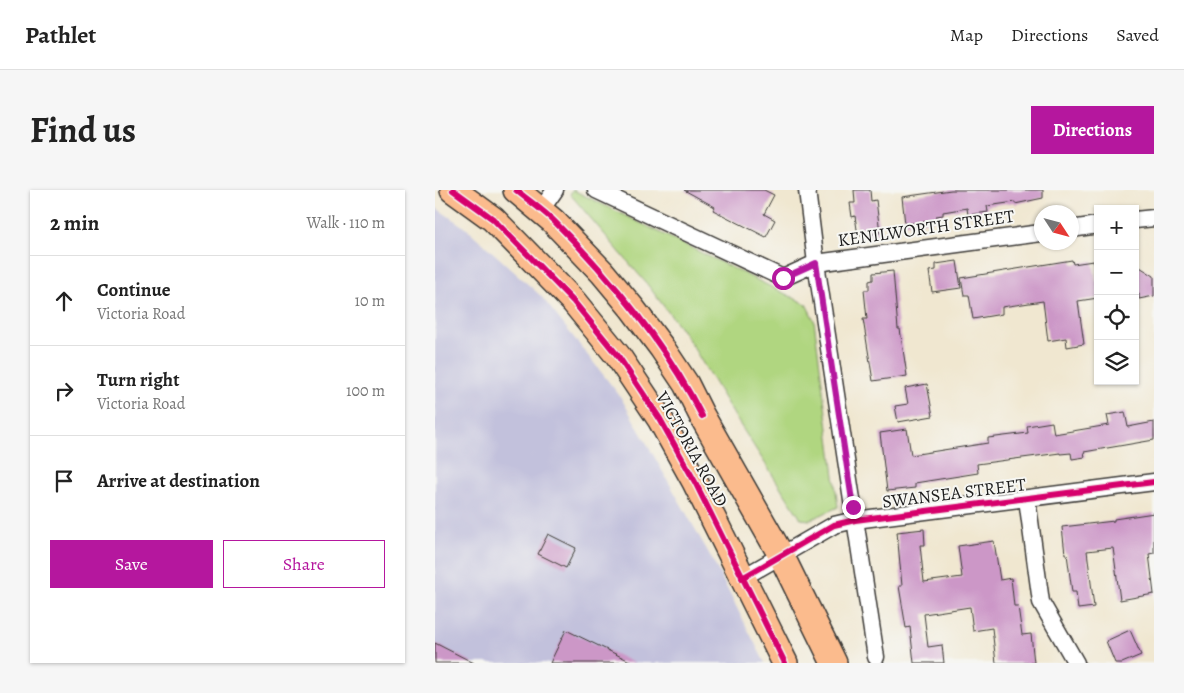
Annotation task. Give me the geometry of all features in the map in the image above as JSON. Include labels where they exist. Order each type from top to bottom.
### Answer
[{"type":"highway","name":"VICTORIA ROAD","points":[[453,190],[493,219],[533,259],[574,302],[618,356],[661,419],[695,482],[785,663]]},
{"type":"highway","name":"VICTORIA ROAD","points":[[517,190],[553,221],[602,272],[662,348],[686,384],[781,556],[834,663]]},
{"type":"street","points":[[541,210],[555,190]]},
{"type":"street","points":[[596,190],[783,278],[816,263]]},
{"type":"street","points":[[807,190],[816,263],[876,657]]},
{"type":"street","points":[[1139,220],[1154,218]]},
{"type":"street","points":[[1079,228],[1094,226]]},
{"type":"street","name":"KENILWORTH STREET","points":[[816,263],[1034,234]]},
{"type":"street","name":"SWANSEA STREET","points":[[742,578],[834,525],[855,520],[1154,482]]},
{"type":"street","points":[[1027,499],[1041,602],[1076,663]]},
{"type":"shaded area","points":[[435,207],[467,229],[541,296],[620,396],[711,557],[765,663],[435,663]]},
{"type":"green space","points":[[573,190],[806,304],[814,320],[838,507],[810,520],[801,519],[737,420],[687,337],[647,284],[570,194]]},
{"type":"building","points":[[684,190],[764,190],[774,195],[764,214],[775,220],[766,237],[713,210],[715,207]]},
{"type":"building","points":[[854,190],[870,190],[871,201],[876,200],[880,233],[858,236],[855,216],[852,217],[850,203],[855,203]]},
{"type":"building","points":[[951,190],[1043,190],[1043,198],[1015,204],[1015,202],[987,206],[988,212],[968,215],[967,208],[943,212],[943,215],[936,216],[936,220],[905,224],[902,197]]},
{"type":"building","points":[[1072,260],[1073,264],[1093,261],[1094,299],[1078,301],[1084,344],[1067,347],[1066,338],[1048,341],[1043,301],[1002,307],[1002,314],[973,319],[969,295],[964,295],[961,278]]},
{"type":"building","points":[[957,261],[961,288],[932,292],[929,271],[936,270],[936,264]]},
{"type":"building","points":[[1139,267],[1154,276],[1154,296],[1139,299]]},
{"type":"building","points":[[893,271],[898,329],[900,329],[907,376],[873,381],[863,319],[867,319],[864,290],[869,290],[869,281],[873,280],[873,273]]},
{"type":"building","points":[[927,384],[933,416],[898,422],[895,406],[908,404],[905,388]]},
{"type":"building","points":[[1125,412],[1128,427],[1154,422],[1154,440],[1084,452],[1085,457],[1072,459],[1071,453],[1060,453],[977,464],[978,473],[915,483],[915,488],[887,491],[880,433],[907,429],[911,455],[988,443],[988,438],[1028,433],[1027,426],[1052,422],[1054,434],[1109,425],[1107,415]]},
{"type":"building","points":[[1154,513],[1154,553],[1149,554],[1154,594],[1120,600],[1113,548],[1087,551],[1094,607],[1078,609],[1076,592],[1072,592],[1062,527],[1114,521],[1114,519]]},
{"type":"building","points":[[924,529],[925,545],[920,545],[924,582],[962,577],[958,546],[994,541],[1000,580],[1011,578],[1014,606],[1018,606],[1022,635],[1031,634],[1034,663],[996,663],[992,628],[973,631],[970,607],[924,614],[928,647],[942,645],[944,663],[914,663],[910,627],[906,628],[899,586],[902,586],[897,532]]},
{"type":"building","points":[[548,534],[576,548],[566,568],[538,554]]},
{"type":"building","points":[[566,630],[634,663],[550,663]]},
{"type":"building","points":[[1130,630],[1141,655],[1122,663],[1115,663],[1106,641]]},
{"type":"building","points":[[435,643],[474,663],[435,663]]},
{"type":"cycle path","points":[[453,190],[493,219],[574,302],[618,356],[660,419],[695,482],[785,663]]},
{"type":"cycle path","points":[[516,190],[546,213],[617,289],[671,363],[702,416]]},
{"type":"cycle path","points":[[742,578],[834,525],[855,520],[1154,482]]},
{"type":"route","points":[[783,278],[816,263],[853,507]]}]
